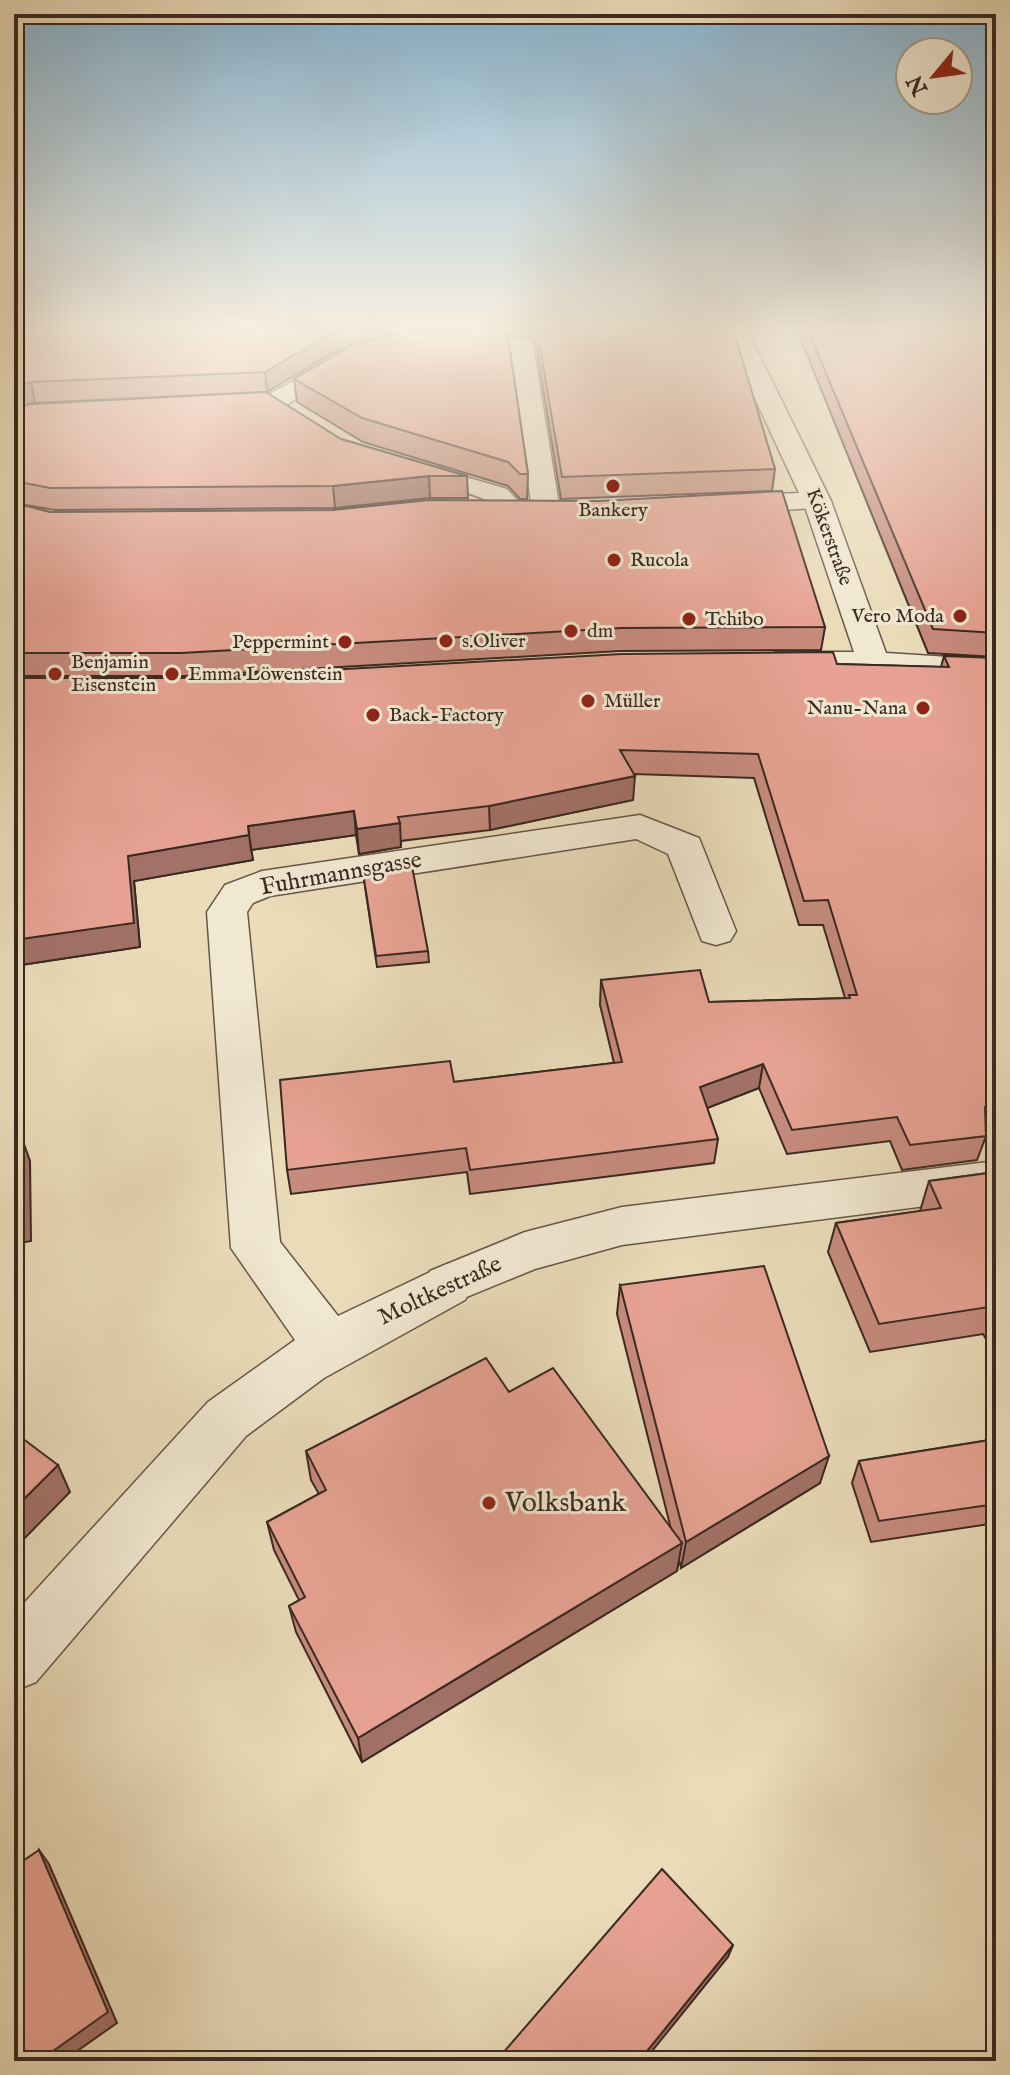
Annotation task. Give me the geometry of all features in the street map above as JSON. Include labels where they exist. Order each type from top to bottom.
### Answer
[{"type":"street","points":[[457,510],[504,502],[553,502],[544,427]]},
{"type":"street","name":"Kökerstraße","points":[[781,427],[817,501],[873,662]]},
{"type":"street","points":[[396,464],[504,502]]},
{"type":"street","points":[[692,506],[817,501]]},
{"type":"street","points":[[745,663],[873,662],[996,670]]},
{"type":"street","name":"Fuhrmannsgasse","points":[[330,1345],[256,1248],[227,912],[239,894],[262,884],[640,827],[685,847],[716,931]]},
{"type":"street","name":"Moltkestraße","points":[[14,1660],[227,1419],[257,1392],[330,1345],[447,1285],[525,1252],[622,1226],[996,1179]]},
{"type":"building","points":[[14,427],[322,427],[341,439],[467,476],[429,476],[333,486],[50,488],[14,481]]},
{"type":"building","points":[[391,427],[521,427],[528,474],[520,474],[508,462]]},
{"type":"building","points":[[553,427],[762,427],[775,469],[562,477]]},
{"type":"building","points":[[848,427],[996,427],[996,633],[933,629]]},
{"type":"building","points":[[782,491],[825,627],[621,628],[181,653],[14,653],[14,503],[50,512],[333,510],[429,500],[599,501]]},
{"type":"building","points":[[833,652],[837,664],[949,667],[944,656],[996,658],[996,1105],[985,1107],[986,1136],[910,1145],[897,1117],[792,1130],[763,1064],[700,1087],[718,1139],[470,1170],[466,1148],[287,1170],[280,1080],[450,1061],[454,1082],[622,1062],[601,980],[700,970],[709,1002],[850,998],[849,995],[857,995],[828,900],[804,901],[758,754],[620,750],[635,776],[489,806],[398,817],[400,823],[357,829],[354,811],[248,826],[249,835],[128,856],[134,923],[14,940],[14,678],[181,678],[622,654]]},
{"type":"building","points":[[412,866],[428,951],[376,956],[363,873]]},
{"type":"building","points":[[20,1133],[21,1214],[14,1216],[14,1134]]},
{"type":"building","points":[[996,1172],[996,1308],[879,1324],[836,1223],[941,1208],[929,1181]]},
{"type":"building","points":[[764,1266],[829,1456],[686,1542],[620,1285]]},
{"type":"building","points":[[486,1358],[509,1392],[553,1368],[682,1543],[358,1738],[289,1606],[305,1597],[267,1522],[326,1490],[306,1451]]},
{"type":"building","points":[[14,1432],[58,1465],[14,1509]]},
{"type":"building","points":[[996,1439],[996,1504],[879,1521],[859,1461]]},
{"type":"building","points":[[39,1850],[108,2012],[39,2061],[14,2061],[14,1867]]},
{"type":"building","points":[[662,1869],[733,1945],[639,2061],[496,2061]]},
{"type":"place","name":"Bankery","points":[[613,486]]},
{"type":"place","name":"Rucola","points":[[614,560]]},
{"type":"place","name":"Vero Moda","points":[[960,616]]},
{"type":"place","name":"Tchibo","points":[[689,619]]},
{"type":"place","name":"dm","points":[[571,631]]},
{"type":"place","name":"s.Oliver","points":[[446,641]]},
{"type":"place","name":"Peppermint","points":[[345,642]]},
{"type":"place","name":"Benjamin Eisenstein","points":[[55,674]]},
{"type":"place","name":"Emma Löwenstein","points":[[172,674]]},
{"type":"place","name":"Müller","points":[[588,701]]},
{"type":"place","name":"Nanu-Nana","points":[[923,708]]},
{"type":"place","name":"Back-Factory","points":[[373,715]]},
{"type":"place","name":"Volksbank","points":[[489,1503]]}]
